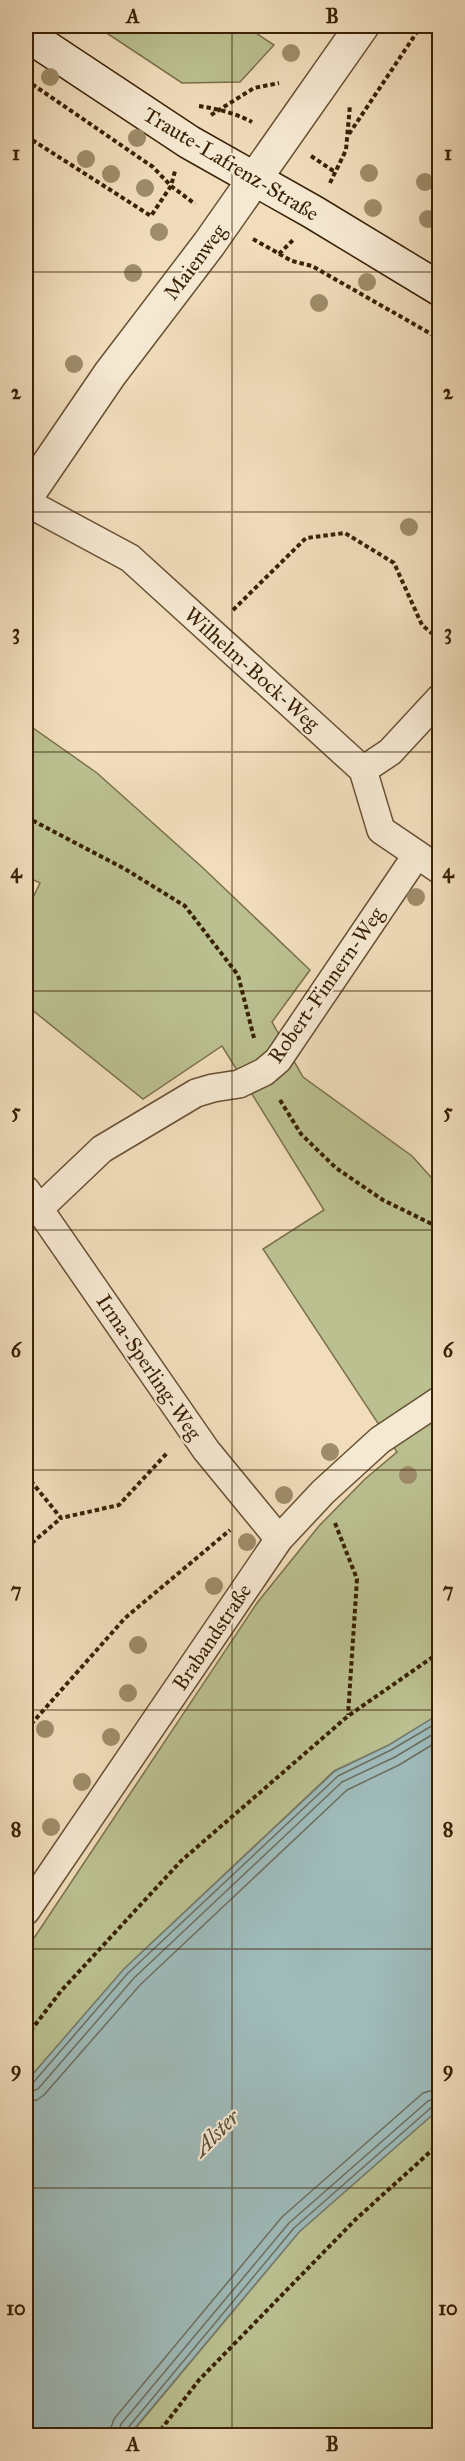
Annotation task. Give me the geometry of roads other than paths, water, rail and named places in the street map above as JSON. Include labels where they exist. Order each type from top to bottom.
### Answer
[{"type":"street","name":"Maienweg","points":[[26,497],[110,374],[209,244],[363,26]]},
{"type":"street","name":"Traute-Lafrenz-Straße","points":[[26,34],[164,126],[440,289]]},
{"type":"street","name":"Wilhelm-Bock-Weg","points":[[26,502],[130,558],[363,770]]},
{"type":"street","points":[[440,699],[390,752],[363,770],[381,830],[416,856],[440,870]]},
{"type":"street","name":"Robert-Finnern-Weg","points":[[33,1199],[102,1149],[196,1093],[239,1084],[264,1072],[278,1060],[416,856]]},
{"type":"street","name":"Irma-Sperling-Weg","points":[[33,1199],[206,1450],[279,1539]]},
{"type":"street","name":"Brabandstraße","points":[[26,1911],[279,1539],[323,1492],[380,1440],[440,1400]]},
{"type":"water","name":"Alster","points":[[439,1714],[439,2109],[299,2232],[129,2435],[26,2435],[26,2082],[124,1969],[335,1771],[389,1745]]}]
